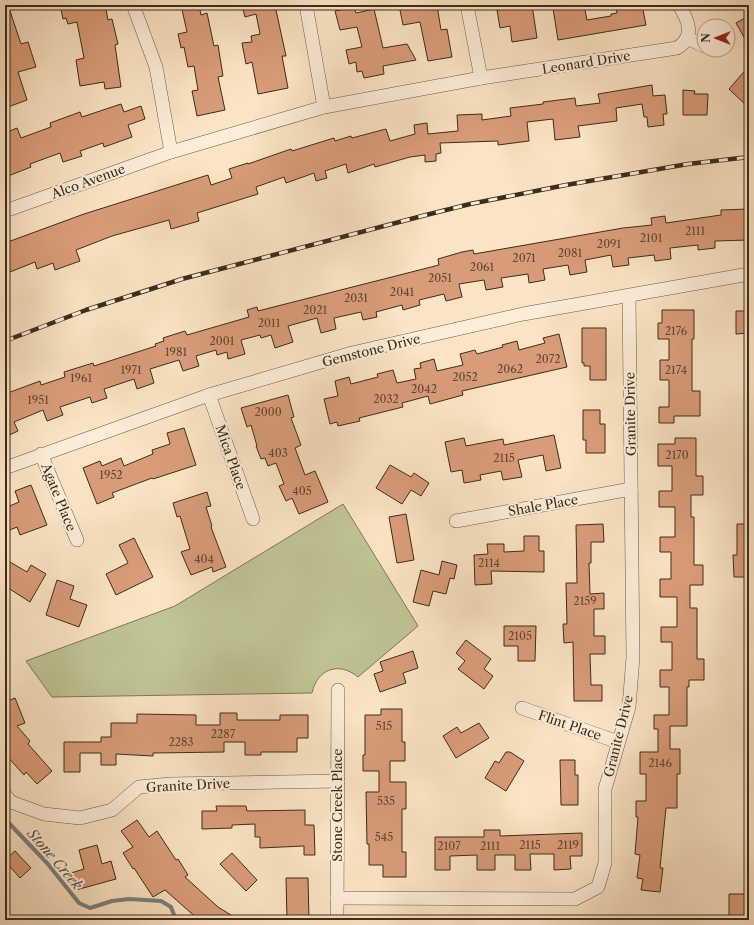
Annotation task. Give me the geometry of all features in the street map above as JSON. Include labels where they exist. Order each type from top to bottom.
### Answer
[{"type":"street","points":[[133,5],[156,67],[171,152]]},
{"type":"street","points":[[306,5],[324,108]]},
{"type":"street","points":[[467,5],[481,78]]},
{"type":"street","points":[[679,5],[687,19],[689,27],[687,38],[696,42]]},
{"type":"street","name":"Leonard Drive","points":[[324,108],[481,78],[677,48],[684,44],[687,38]]},
{"type":"street","name":"Alco Avenue","points":[[5,211],[171,152],[324,108]]},
{"type":"street","name":"Gemstone Drive","points":[[5,468],[209,395],[352,353],[523,314],[749,274]]},
{"type":"street","name":"Granite Drive","points":[[337,898],[575,899],[598,887],[605,862],[605,789],[629,707],[634,657],[629,296]]},
{"type":"street","name":"Mica Place","points":[[209,395],[253,519]]},
{"type":"street","name":"Agate Place","points":[[42,454],[77,540]]},
{"type":"street","name":"Shale Place","points":[[456,521],[631,489]]},
{"type":"street","name":"Stone Creek Place","points":[[337,920],[338,690]]},
{"type":"street","name":"Flint Place","points":[[522,708],[618,742]]},
{"type":"street","name":"Granite Drive","points":[[5,795],[11,802],[44,814],[80,818],[112,810],[139,787],[170,784],[338,781]]},
{"type":"green space","points":[[343,504],[418,626],[358,677],[344,669],[330,670],[319,678],[312,693],[52,697],[26,661],[175,606]]},
{"type":"building","points":[[5,5],[8,5],[21,44],[28,42],[36,67],[18,72],[27,100],[5,108]]},
{"type":"building","points":[[63,5],[105,5],[108,20],[112,19],[118,44],[115,45],[121,87],[105,89],[104,82],[80,86],[76,60],[84,58],[77,22],[68,24],[66,18],[63,19],[61,9],[64,8]]},
{"type":"building","points":[[181,5],[199,5],[201,15],[207,13],[214,46],[218,45],[223,76],[218,77],[225,110],[197,116],[192,91],[198,90],[194,66],[188,67],[184,47],[181,48],[178,34],[187,32]]},
{"type":"building","points":[[242,5],[277,5],[278,9],[276,10],[286,56],[282,56],[288,88],[258,94],[252,62],[246,64],[242,43],[252,42],[251,36],[260,34],[256,14],[245,17]]},
{"type":"building","points":[[399,5],[437,5],[441,30],[447,29],[452,57],[428,61],[420,22],[403,25]]},
{"type":"building","points":[[532,5],[537,38],[512,42],[510,26],[500,28],[497,10]]},
{"type":"building","points":[[584,5],[587,20],[611,16],[611,14],[617,13],[616,5],[642,5],[646,25],[558,40],[553,8]]},
{"type":"building","points":[[354,7],[356,13],[374,9],[383,48],[407,44],[416,60],[383,66],[384,74],[364,78],[362,71],[357,72],[356,62],[349,64],[346,50],[362,47],[357,27],[340,30],[335,11]]},
{"type":"building","points":[[749,16],[749,46],[736,23]]},
{"type":"building","points":[[749,66],[749,108],[729,89]]},
{"type":"building","points":[[652,85],[653,96],[665,95],[667,114],[663,114],[664,125],[648,127],[647,117],[644,117],[642,104],[616,108],[617,121],[578,126],[580,137],[555,140],[553,119],[527,122],[529,141],[498,145],[498,141],[440,143],[441,153],[436,154],[436,161],[425,162],[425,155],[410,157],[375,167],[374,164],[348,173],[346,164],[325,171],[327,178],[316,181],[314,173],[286,183],[284,177],[256,187],[258,194],[197,213],[199,221],[171,229],[169,220],[112,236],[76,250],[80,261],[55,270],[53,263],[37,269],[35,262],[5,274],[5,243],[84,214],[208,175],[211,185],[232,178],[229,169],[291,149],[292,151],[334,138],[335,141],[351,136],[352,138],[386,129],[390,141],[415,134],[414,125],[427,123],[428,134],[458,131],[457,115],[482,114],[482,120],[511,116],[510,108],[575,98],[576,106],[600,103],[598,94]]},
{"type":"building","points":[[683,90],[695,91],[694,94],[708,94],[707,115],[683,115]]},
{"type":"building","points":[[121,104],[124,112],[141,106],[145,119],[128,125],[132,137],[104,147],[103,143],[80,151],[82,156],[63,162],[60,153],[30,164],[31,167],[8,176],[5,168],[5,133],[17,128],[21,138],[51,127],[50,123],[80,112],[82,117]]},
{"type":"building","points":[[749,209],[749,240],[715,241],[715,248],[698,250],[698,245],[670,248],[671,259],[655,261],[654,255],[628,258],[629,265],[613,267],[611,255],[585,260],[587,272],[570,275],[568,265],[543,269],[545,280],[529,283],[528,274],[501,278],[503,287],[486,290],[484,280],[459,284],[462,297],[446,301],[444,294],[419,300],[420,305],[403,310],[402,305],[376,312],[377,317],[363,320],[361,312],[334,318],[336,329],[321,333],[317,318],[288,326],[293,342],[275,348],[271,335],[261,338],[260,335],[241,340],[245,354],[228,359],[227,352],[217,355],[216,350],[196,356],[199,366],[183,371],[179,360],[150,369],[154,383],[137,389],[134,379],[104,389],[107,398],[92,403],[90,397],[60,407],[63,415],[47,421],[43,410],[14,422],[18,431],[5,437],[5,394],[40,381],[41,385],[65,377],[64,372],[93,363],[94,366],[156,346],[155,344],[164,341],[163,338],[185,331],[187,335],[249,317],[247,310],[257,307],[258,311],[439,265],[438,259],[462,252],[473,250],[474,254],[623,228],[652,225],[651,218],[665,216],[666,223],[721,215],[721,210]]},
{"type":"building","points":[[662,310],[694,310],[694,339],[692,339],[692,391],[700,391],[700,416],[674,416],[674,423],[659,423],[659,407],[669,407],[669,380],[660,380],[660,360],[669,360],[669,339],[658,339],[658,323],[662,323]]},
{"type":"building","points":[[736,311],[749,311],[749,333],[736,334]]},
{"type":"building","points":[[582,328],[606,328],[606,380],[590,380],[590,366],[584,366],[584,363],[582,363]]},
{"type":"building","points":[[559,334],[567,367],[462,391],[463,395],[430,404],[428,396],[402,403],[403,407],[359,418],[360,421],[338,426],[337,422],[330,424],[324,399],[338,396],[335,381],[349,377],[351,384],[378,377],[377,374],[393,370],[397,383],[416,379],[414,369],[421,368],[420,363],[434,359],[437,371],[463,365],[460,354],[475,350],[477,354],[503,347],[502,345],[517,341],[519,350],[545,343],[543,338]]},
{"type":"building","points":[[288,395],[294,417],[291,418],[301,445],[295,448],[305,475],[315,471],[328,502],[299,514],[292,498],[286,501],[279,486],[284,484],[276,463],[268,466],[265,458],[261,459],[251,425],[247,427],[241,408]]},
{"type":"building","points":[[583,410],[600,410],[600,424],[605,424],[605,453],[586,453],[586,440],[583,440]]},
{"type":"building","points":[[184,428],[196,465],[153,479],[152,478],[112,493],[114,497],[97,504],[83,468],[100,461],[102,466],[121,458],[124,466],[153,454],[152,450],[170,444],[167,433]]},
{"type":"building","points":[[554,435],[561,468],[546,471],[543,455],[518,460],[522,477],[503,480],[501,471],[480,475],[481,480],[464,483],[462,470],[451,472],[445,442],[464,438],[466,446],[503,439],[504,445]]},
{"type":"building","points":[[675,438],[696,438],[696,476],[703,476],[703,495],[691,495],[691,517],[694,517],[694,565],[703,565],[703,585],[690,585],[690,608],[697,608],[697,659],[704,659],[704,680],[689,680],[689,687],[687,687],[687,726],[670,726],[670,749],[680,749],[680,774],[677,774],[677,808],[666,808],[660,868],[663,868],[660,892],[641,890],[643,879],[637,878],[640,855],[635,854],[638,817],[636,817],[636,801],[646,801],[646,774],[640,774],[640,752],[658,752],[658,729],[654,729],[654,715],[669,715],[669,687],[660,687],[660,670],[672,670],[672,642],[661,642],[661,627],[677,627],[677,597],[660,597],[660,579],[671,579],[671,552],[660,552],[660,537],[675,537],[675,507],[659,507],[659,491],[672,491],[672,466],[658,466],[658,444],[675,444]]},
{"type":"building","points":[[390,465],[411,477],[414,473],[429,483],[421,496],[411,490],[402,504],[376,488]]},
{"type":"building","points":[[31,485],[47,525],[20,535],[17,527],[5,532],[5,508],[19,502],[15,491]]},
{"type":"building","points":[[207,492],[211,506],[206,507],[212,526],[211,527],[226,567],[213,572],[212,567],[191,575],[181,552],[190,549],[180,516],[177,517],[173,503]]},
{"type":"building","points":[[406,514],[414,560],[397,563],[389,517]]},
{"type":"building","points":[[603,524],[604,542],[591,542],[591,563],[589,563],[590,594],[604,593],[604,609],[594,609],[594,636],[605,636],[605,654],[590,654],[591,685],[602,685],[602,701],[574,701],[573,642],[564,643],[563,624],[567,624],[566,583],[577,583],[576,525]]},
{"type":"building","points":[[737,524],[749,524],[749,577],[734,577],[733,555],[737,555]]},
{"type":"building","points":[[524,536],[539,536],[539,551],[544,551],[544,572],[491,571],[492,584],[475,585],[474,555],[488,554],[487,544],[504,544],[504,552],[524,551]]},
{"type":"building","points":[[134,538],[153,577],[116,595],[106,574],[128,563],[119,545]]},
{"type":"building","points":[[442,561],[457,565],[454,579],[450,578],[446,594],[433,591],[429,606],[413,602],[421,570],[439,575]]},
{"type":"building","points":[[10,562],[27,572],[31,565],[46,574],[30,602],[5,586],[5,571]]},
{"type":"building","points":[[57,580],[74,586],[70,599],[87,605],[79,627],[46,615]]},
{"type":"building","points":[[504,626],[536,626],[535,661],[518,661],[518,646],[504,646]]},
{"type":"building","points":[[466,640],[491,659],[484,669],[493,676],[484,689],[458,669],[465,661],[456,653]]},
{"type":"building","points":[[413,651],[418,668],[403,673],[406,683],[380,692],[374,674],[383,671],[380,662]]},
{"type":"building","points":[[15,698],[25,723],[17,726],[30,741],[28,744],[52,771],[37,784],[26,772],[24,775],[5,754],[5,702]]},
{"type":"building","points":[[381,709],[402,709],[402,742],[405,742],[405,761],[390,761],[390,782],[406,782],[406,809],[402,809],[402,852],[406,852],[406,877],[383,877],[383,865],[369,865],[366,792],[379,792],[379,771],[363,771],[363,755],[365,755],[365,715],[381,715]]},
{"type":"building","points":[[220,713],[237,713],[237,720],[280,720],[280,715],[308,715],[308,738],[297,738],[297,752],[261,752],[261,755],[245,755],[245,742],[224,742],[224,752],[153,753],[153,756],[116,754],[116,765],[101,765],[101,753],[80,753],[80,772],[64,772],[64,742],[101,742],[101,737],[111,737],[111,723],[137,723],[137,714],[196,715],[196,725],[220,725]]},
{"type":"building","points":[[479,723],[489,738],[456,758],[443,736],[457,727],[461,733]]},
{"type":"building","points":[[506,752],[510,752],[524,761],[506,791],[485,778],[495,761],[499,763]]},
{"type":"building","points":[[560,760],[575,760],[575,775],[578,775],[578,805],[561,805]]},
{"type":"building","points":[[216,806],[246,806],[247,811],[305,810],[305,825],[314,825],[315,855],[304,855],[304,846],[260,848],[260,837],[255,837],[255,824],[232,825],[232,828],[202,829],[202,811],[217,811]]},
{"type":"building","points":[[137,820],[149,837],[157,831],[188,875],[185,877],[218,907],[239,920],[199,920],[165,890],[153,897],[123,853],[133,847],[121,831]]},
{"type":"building","points":[[484,830],[500,830],[500,836],[582,833],[582,856],[570,856],[571,869],[554,870],[554,854],[530,854],[531,870],[515,870],[515,855],[495,855],[495,870],[477,870],[477,855],[450,856],[450,870],[435,870],[435,837],[484,837]]},
{"type":"building","points":[[97,845],[102,864],[111,861],[116,879],[76,890],[71,873],[84,869],[79,850]]},
{"type":"building","points":[[15,851],[31,868],[20,878],[5,861]]},
{"type":"building","points":[[232,853],[257,880],[246,891],[220,864]]},
{"type":"building","points":[[286,878],[308,878],[309,920],[287,920]]},
{"type":"building","points":[[729,894],[749,894],[748,920],[729,920]]},
{"type":"waterway","name":"Stone Creek","points":[[5,819],[47,863],[79,903],[90,908],[112,901],[129,899],[161,901],[171,907],[176,920]]},
{"type":"railway","points":[[5,341],[86,310],[182,279],[470,204],[566,185],[688,164],[749,157]]}]
